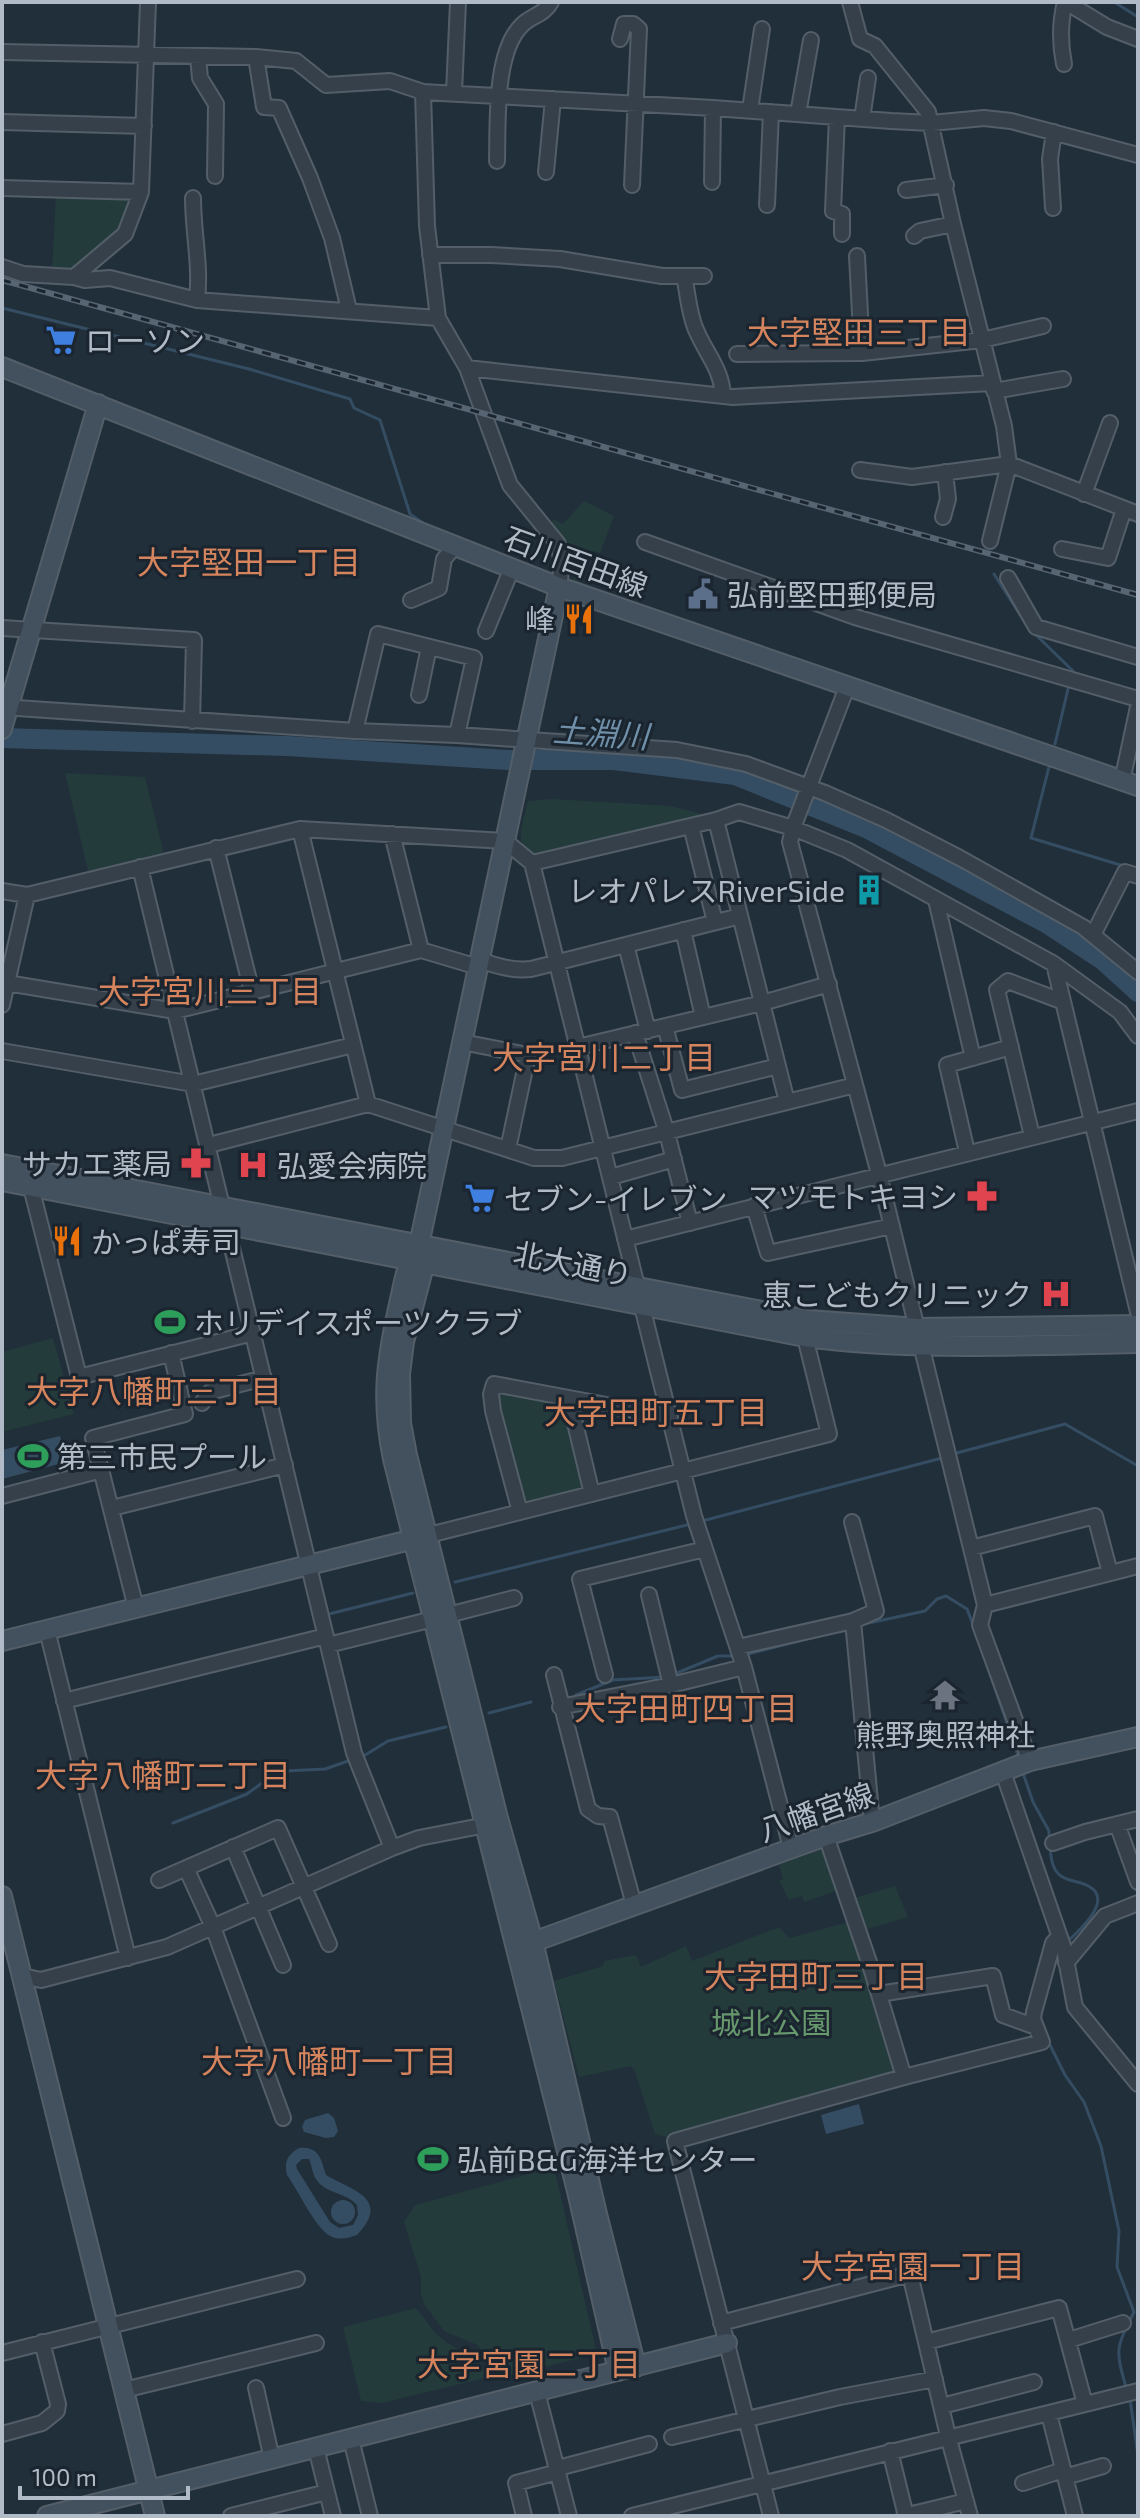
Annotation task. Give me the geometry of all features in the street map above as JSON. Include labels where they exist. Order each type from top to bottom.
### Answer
[{"type":"street","points":[[74,277],[125,234],[141,192],[148,2]]},
{"type":"street","points":[[454,93],[458,2]]},
{"type":"street","points":[[497,161],[502,69],[510,44],[522,25],[545,12],[551,2]]},
{"type":"street","points":[[850,2],[860,39],[875,46],[928,112],[931,123],[1004,426],[1009,464],[990,541]]},
{"type":"street","points":[[1064,64],[1061,39],[1065,2],[1100,23],[1138,39]]},
{"type":"street","points":[[620,39],[624,24],[633,24],[639,29],[632,185]]},
{"type":"street","points":[[750,110],[762,29]]},
{"type":"street","points":[[798,114],[811,40]]},
{"type":"street","points":[[2,52],[256,57],[296,61],[326,85],[390,81],[423,92],[931,123],[984,118],[1011,121],[1138,155]]},
{"type":"street","points":[[198,57],[200,78],[216,104],[215,176]]},
{"type":"street","points":[[256,57],[264,107],[279,108],[310,178],[332,238],[349,310]]},
{"type":"street","points":[[862,119],[868,78]]},
{"type":"street","points":[[423,92],[430,255],[438,318],[467,368],[510,485],[558,544],[562,563],[418,1255],[389,1348],[384,1386],[388,1437],[421,1537],[515,1948],[577,2191],[627,2369]]},
{"type":"street","points":[[546,172],[553,99]]},
{"type":"street","points":[[712,182],[713,108]]},
{"type":"street","points":[[767,205],[771,112]]},
{"type":"street","points":[[837,117],[833,211],[842,214],[842,234]]},
{"type":"street","points":[[2,122],[144,126]]},
{"type":"street","points":[[1053,208],[1050,159],[1054,132]]},
{"type":"street","points":[[906,190],[946,185]]},
{"type":"street","points":[[2,188],[141,192]]},
{"type":"street","points":[[193,198],[193,235],[200,272],[197,300]]},
{"type":"street","points":[[914,236],[920,231],[953,224]]},
{"type":"street","points":[[430,255],[560,259],[662,276],[704,276]]},
{"type":"street","points":[[857,256],[862,353]]},
{"type":"street","points":[[2,267],[23,274],[85,280],[110,278],[197,300],[438,318]]},
{"type":"street","points":[[684,276],[696,331],[716,364],[723,396]]},
{"type":"street","points":[[737,354],[862,353],[982,340],[1043,326]]},
{"type":"street","name":"石川百田線","points":[[2,367],[559,587],[1130,784]]},
{"type":"street","points":[[467,368],[723,396],[993,387],[1063,379]]},
{"type":"street","points":[[98,404],[5,714],[457,735],[677,750],[746,764],[886,820],[947,851],[1083,927],[1136,964]]},
{"type":"street","points":[[1084,494],[1110,423]]},
{"type":"street","points":[[860,470],[912,477],[1009,464],[1131,511],[1108,558],[1062,549]]},
{"type":"street","points":[[943,517],[948,499],[945,472]]},
{"type":"street","points":[[645,542],[869,621],[1138,699]]},
{"type":"street","points":[[411,600],[439,588],[444,559],[455,546]]},
{"type":"street","points":[[486,631],[512,568]]},
{"type":"street","points":[[1008,578],[1036,627],[1138,657]]},
{"type":"street","points":[[2,628],[194,640],[192,721]]},
{"type":"street","points":[[355,731],[378,634],[474,658],[457,735]]},
{"type":"street","points":[[419,695],[429,647]]},
{"type":"street","points":[[847,687],[790,842],[879,1174],[985,1605],[980,1625],[1019,1766],[1075,2007],[1138,2084]]},
{"type":"street","points":[[1130,784],[1138,707]]},
{"type":"street","points":[[532,863],[739,812],[794,825],[847,850],[1054,964],[1120,1012],[1138,1036]]},
{"type":"street","points":[[716,820],[787,1102]]},
{"type":"street","points":[[691,826],[715,922]]},
{"type":"street","points":[[300,829],[368,1104]]},
{"type":"street","points":[[2,891],[27,895],[300,829],[505,841],[532,863],[683,1471],[740,1656],[791,1848]]},
{"type":"street","points":[[392,834],[421,950]]},
{"type":"street","points":[[216,848],[252,992]]},
{"type":"street","points":[[140,867],[354,1753],[392,1848]]},
{"type":"street","points":[[1093,935],[1125,872],[1138,876]]},
{"type":"street","points":[[2,1005],[27,895]]},
{"type":"street","points":[[936,900],[973,1058]]},
{"type":"street","points":[[7,983],[175,1011],[421,950],[478,964],[520,970],[740,916]]},
{"type":"street","points":[[683,930],[703,1017]]},
{"type":"street","points":[[626,945],[641,1032],[690,1223]]},
{"type":"street","points":[[1054,964],[1138,1312]]},
{"type":"street","points":[[1032,1136],[997,990],[1008,981],[1061,1001]]},
{"type":"street","points":[[578,1047],[829,984]]},
{"type":"street","points":[[665,1026],[682,1090],[778,1066]]},
{"type":"street","points":[[462,1042],[528,1055],[508,1149]]},
{"type":"street","points":[[2,1051],[193,1084],[353,1045]]},
{"type":"street","points":[[967,1152],[947,1065],[1011,1047]]},
{"type":"street","points":[[209,1145],[368,1104],[534,1158],[562,1158],[855,1085]]},
{"type":"street","points":[[625,1239],[1138,1111]]},
{"type":"street","points":[[611,1177],[674,1159]]},
{"type":"street","points":[[2,1164],[226,1216],[640,1297],[919,1337],[1138,1325]]},
{"type":"street","points":[[2,1181],[226,1216]]},
{"type":"street","points":[[31,1187],[79,1377],[253,1333]]},
{"type":"street","points":[[754,1206],[768,1253],[892,1226]]},
{"type":"street","name":"北大通り","points":[[640,1297],[805,1337],[847,1342],[919,1337],[1138,1343]]},
{"type":"street","points":[[2,1641],[829,1434],[805,1337]]},
{"type":"street","points":[[136,1608],[93,1438],[185,1414],[171,1353]]},
{"type":"street","points":[[202,1403],[210,1392],[264,1378]]},
{"type":"street","points":[[520,1512],[493,1411],[491,1394],[494,1384],[670,1417]]},
{"type":"street","points":[[569,1398],[592,1494]]},
{"type":"street","points":[[112,1508],[285,1465]]},
{"type":"street","points":[[2,1496],[102,1470]]},
{"type":"street","points":[[971,1548],[1095,1516],[1110,1573]]},
{"type":"street","points":[[560,1707],[671,1685],[740,1656],[854,1625],[876,1611],[852,1522]]},
{"type":"street","points":[[605,1675],[580,1579],[705,1549]]},
{"type":"street","points":[[985,1605],[1138,1566]]},
{"type":"street","points":[[649,1595],[671,1685]]},
{"type":"street","points":[[64,1701],[514,1598]]},
{"type":"street","points":[[440,1617],[533,1941],[627,2369]]},
{"type":"street","points":[[854,1625],[872,1822]]},
{"type":"street","points":[[47,1630],[128,1958]]},
{"type":"street","points":[[554,1675],[588,1809],[598,1816],[610,1817],[634,1905]]},
{"type":"street","name":"八幡宮線","points":[[515,1948],[791,1848],[872,1822],[1019,1766],[1138,1737]]},
{"type":"street","points":[[1053,1843],[1138,1819]]},
{"type":"street","points":[[1117,1824],[1138,1882]]},
{"type":"street","points":[[2,1981],[22,1976],[41,1980],[167,1947],[392,1848],[419,1838],[486,1825]]},
{"type":"street","points":[[159,1880],[278,1828],[329,1944]]},
{"type":"street","points":[[826,1836],[904,2077]]},
{"type":"street","points":[[233,1847],[283,1965]]},
{"type":"street","points":[[186,1868],[213,1927],[283,2118]]},
{"type":"street","points":[[2,1896],[155,2516]]},
{"type":"street","points":[[1062,1947],[1105,1916],[1138,1903]]},
{"type":"street","points":[[771,2516],[675,2141],[1042,2042],[1034,2012],[1053,1943],[1062,1947]]},
{"type":"street","points":[[879,1994],[993,1976],[1003,2015],[1036,2027]]},
{"type":"street","points":[[721,2323],[910,2274],[968,2509],[905,2516],[890,2451]]},
{"type":"street","points":[[2,2353],[297,2279]]},
{"type":"street","points":[[926,2342],[1059,2308],[1085,2404]]},
{"type":"street","points":[[1069,2340],[1123,2323]]},
{"type":"street","points":[[2,2434],[42,2423],[57,2411],[58,2404],[42,2342]]},
{"type":"street","points":[[124,2390],[316,2343]]},
{"type":"street","points":[[47,2516],[727,2343]]},
{"type":"street","points":[[672,2437],[840,2397],[935,2379]]},
{"type":"street","points":[[942,2406],[1034,2382]]},
{"type":"street","points":[[256,2388],[255,2410],[272,2459]]},
{"type":"street","points":[[537,2392],[569,2516]]},
{"type":"street","points":[[632,2516],[664,2512],[763,2483],[1131,2392]]},
{"type":"street","points":[[1049,2414],[1075,2516]]},
{"type":"street","points":[[351,2439],[370,2516]]},
{"type":"street","points":[[524,2516],[516,2483],[558,2472],[562,2467],[649,2444]]},
{"type":"street","points":[[316,2448],[333,2516]]},
{"type":"street","points":[[1023,2483],[1103,2466]]},
{"type":"street","points":[[231,2516],[267,2512],[327,2492]]},
{"type":"green space","points":[[56,195],[134,198],[120,229],[73,270],[52,270]]},
{"type":"green space","points":[[584,501],[614,516],[600,553],[592,551],[580,586],[574,584],[567,552],[551,524],[553,519],[563,524]]},
{"type":"green space","points":[[65,773],[145,777],[165,858],[89,875]]},
{"type":"green space","points":[[553,799],[671,806],[706,815],[542,857],[525,848],[522,827],[528,801]]},
{"type":"green space","points":[[53,1338],[74,1414],[2,1432],[2,1352]]},
{"type":"green space","points":[[499,1390],[562,1401],[566,1406],[584,1490],[526,1504],[521,1500],[504,1438]]},
{"type":"green space","points":[[820,1850],[826,1855],[839,1890],[804,1902],[802,1896],[789,1900],[779,1880],[783,1879],[779,1865]]},
{"type":"green space","points":[[895,1886],[908,1917],[865,1930],[854,1898]]},
{"type":"green space","name":"城北公園","points":[[849,1922],[897,2072],[670,2138],[655,2134],[631,2066],[579,2077],[554,1981],[603,1966],[604,1961],[636,1955],[641,1967],[686,1946],[692,1961],[779,1927],[789,1938]]},
{"type":"green space","points":[[554,2167],[597,2354],[495,2379],[485,2354],[477,2345],[444,2331],[424,2304],[421,2277],[404,2222],[415,2205]]},
{"type":"green space","points":[[416,2308],[442,2339],[477,2359],[485,2378],[382,2403],[361,2401],[343,2327]]},
{"type":"water","name":"第三市民プール","points":[[60,1436],[66,1462],[2,1479],[2,1450]]},
{"type":"water","points":[[859,2104],[864,2124],[826,2134],[821,2115]]},
{"type":"water","points":[[328,2113],[334,2118],[338,2131],[334,2137],[304,2132],[302,2127],[305,2120]]},
{"type":"water","points":[[299,2148],[315,2151],[326,2175],[356,2191],[369,2204],[367,2222],[357,2235],[332,2237],[314,2218],[287,2175],[287,2159]],"holes":[[[302,2159],[309,2159],[320,2184],[357,2205],[358,2215],[353,2225],[339,2228],[330,2222],[297,2169],[296,2165]]]},
{"type":"water","points":[[343,2200],[351,2204],[355,2212],[351,2220],[343,2224],[335,2220],[331,2212],[335,2204]]},
{"type":"waterway","points":[[1114,2],[1138,17]]},
{"type":"waterway","points":[[2,308],[249,369],[350,399],[354,408],[380,420],[410,514],[427,526]]},
{"type":"waterway","points":[[994,574],[1028,627]]},
{"type":"waterway","points":[[1033,632],[1073,671]]},
{"type":"waterway","points":[[1055,744],[1068,689]]},
{"type":"waterway","name":"土淵川","points":[[2,738],[287,746],[508,760],[614,760],[735,775],[866,828],[1046,923],[1104,961],[1138,992]]},
{"type":"waterway","points":[[1050,763],[1031,838],[1127,867]]},
{"type":"waterway","points":[[953,1454],[1065,1424],[1138,1466]]},
{"type":"waterway","points":[[702,1521],[942,1458]]},
{"type":"waterway","points":[[455,1582],[691,1524]]},
{"type":"waterway","points":[[329,1614],[413,1593]]},
{"type":"waterway","points":[[864,1624],[925,1611],[937,1599],[946,1596],[967,1609],[975,1630]]},
{"type":"waterway","points":[[744,1655],[818,1636]]},
{"type":"waterway","points":[[981,1648],[1019,1758]]},
{"type":"waterway","points":[[672,1675],[718,1656],[736,1656]]},
{"type":"waterway","points":[[576,1695],[613,1680],[665,1677]]},
{"type":"waterway","points":[[489,1713],[531,1702]]},
{"type":"waterway","points":[[362,1757],[388,1741],[446,1727]]},
{"type":"waterway","points":[[173,1823],[247,1794],[266,1780],[286,1771],[325,1769],[351,1760]]},
{"type":"waterway","points":[[1022,1770],[1033,1802],[1049,1831],[1049,1840]]},
{"type":"waterway","points":[[1050,1848],[1052,1863],[1058,1873],[1090,1887],[1098,1900],[1092,1916],[1067,1942]]},
{"type":"waterway","points":[[1047,2039],[1065,2075],[1084,2102],[1101,2146],[1119,2231],[1117,2267],[1134,2312],[1119,2349],[1126,2387]]},
{"type":"waterway","points":[[1130,2399],[1138,2456]]},
{"type":"railway","points":[[2,280],[1138,595]]},
{"type":"place","name":"ローソン","points":[[61,340]]},
{"type":"place","name":"弘前堅田郵便局","points":[[703,594]]},
{"type":"place","name":"峰","points":[[579,619]]},
{"type":"place","name":"レオパレスRiverSide","points":[[869,890]]},
{"type":"place","name":"サカエ薬局","points":[[196,1163]]},
{"type":"place","name":"弘愛会病院","points":[[253,1165]]},
{"type":"place","name":"マツモトキヨシ","points":[[982,1196]]},
{"type":"place","name":"セブン-イレブン","points":[[480,1198]]},
{"type":"place","name":"かっぱ寿司","points":[[67,1241]]},
{"type":"place","name":"恵こどもクリニック","points":[[1056,1294]]},
{"type":"place","name":"ホリデイスポーツクラブ","points":[[170,1322]]},
{"type":"place","name":"第三市民プール","points":[[33,1456]]},
{"type":"place","name":"熊野奥照神社","points":[[945,1695]]},
{"type":"place","name":"弘前B&G海洋センター","points":[[433,2159]]},
{"type":"district","name":"大字堅田三丁目","points":[[859,331]]},
{"type":"district","name":"大字堅田一丁目","points":[[249,561]]},
{"type":"district","name":"大字宮川三丁目","points":[[210,990]]},
{"type":"district","name":"大字宮川二丁目","points":[[604,1056]]},
{"type":"district","name":"大字八幡町三丁目","points":[[154,1390]]},
{"type":"district","name":"大字田町五丁目","points":[[656,1411]]},
{"type":"district","name":"大字田町四丁目","points":[[686,1707]]},
{"type":"district","name":"大字八幡町二丁目","points":[[163,1774]]},
{"type":"district","name":"大字田町三丁目","points":[[816,1975]]},
{"type":"district","name":"大字八幡町一丁目","points":[[329,2060]]},
{"type":"district","name":"大字宮園一丁目","points":[[913,2265]]},
{"type":"district","name":"大字宮園二丁目","points":[[529,2363]]}]
